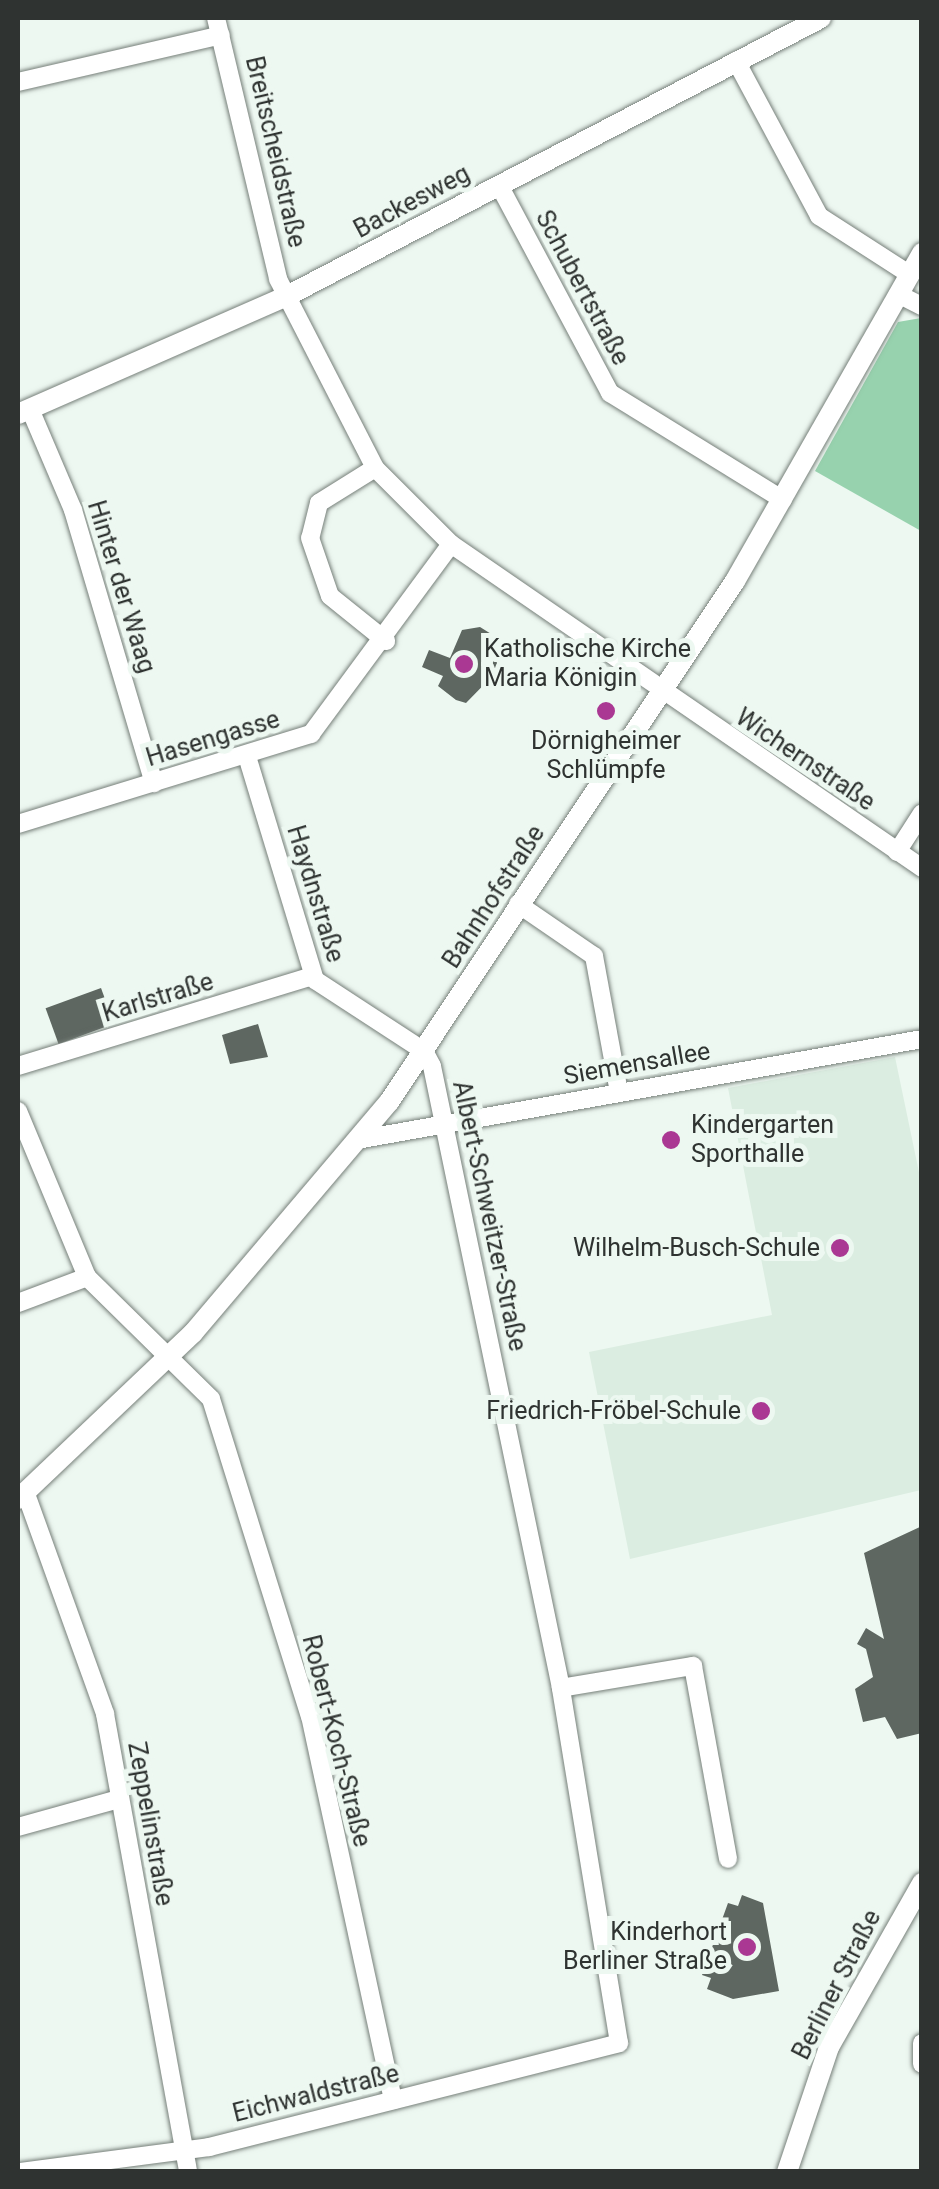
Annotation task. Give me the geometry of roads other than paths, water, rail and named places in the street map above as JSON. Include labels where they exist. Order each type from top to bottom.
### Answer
[{"type":"street","name":"Backesweg","points":[[24,412],[288,296],[820,18]]},
{"type":"street","points":[[18,82],[219,26]]},
{"type":"street","name":"Breitscheidstraße","points":[[219,26],[288,296],[375,468],[451,544]]},
{"type":"street","points":[[736,61],[813,210],[909,274]]},
{"type":"street","name":"Schubertstraße","points":[[500,185],[610,393],[783,500]]},
{"type":"street","name":"Bahnhofstraße","points":[[22,1497],[171,1354],[362,1139],[663,691],[783,500],[922,253]]},
{"type":"street","points":[[898,294],[922,306]]},
{"type":"street","name":"Hinter der Waag","points":[[24,412],[73,510],[154,783]]},
{"type":"street","points":[[375,468],[319,503],[310,538],[330,596],[386,641]]},
{"type":"street","name":"Hasengasse","points":[[18,824],[247,756],[319,728],[386,641],[451,544]]},
{"type":"street","name":"Wichernstraße","points":[[451,544],[922,868]]},
{"type":"street","name":"Haydnstraße","points":[[247,756],[313,976],[424,1051]]},
{"type":"street","points":[[897,852],[922,813]]},
{"type":"street","points":[[518,904],[594,956],[619,1092]]},
{"type":"street","name":"Karlstraße","points":[[18,1066],[313,976]]},
{"type":"street","name":"Siemensallee","points":[[362,1139],[922,1039]]},
{"type":"street","name":"Albert-Schweitzer-Straße","points":[[424,1051],[444,1123],[561,1688],[619,2044]]},
{"type":"street","points":[[18,1111],[87,1277],[18,1303]]},
{"type":"street","name":"Robert-Koch-Straße","points":[[87,1277],[171,1354],[211,1398],[302,1691],[393,2100]]},
{"type":"street","name":"Zeppelinstraße","points":[[22,1497],[105,1714],[188,2172]]},
{"type":"street","points":[[561,1688],[693,1666],[728,1859]]},
{"type":"street","points":[[18,1828],[120,1799]]},
{"type":"street","name":"Berliner Straße","points":[[787,2172],[829,2047],[922,1883]]},
{"type":"street","points":[[922,2043],[922,2064]]},
{"type":"street","name":"Eichwaldstraße","points":[[20,2172],[185,2151],[619,2044]]},
{"type":"place","name":"Katholische Kirche Maria Königin","points":[[464,664]]},
{"type":"place","name":"Dörnigheimer Schlümpfe","points":[[606,711]]},
{"type":"place","name":"Kindergarten Sporthalle","points":[[671,1140]]},
{"type":"place","name":"Wilhelm-Busch-Schule","points":[[840,1248]]},
{"type":"place","name":"Friedrich-Fröbel-Schule","points":[[761,1411]]},
{"type":"place","name":"Kinderhort Berliner Straße","points":[[747,1947]]}]
